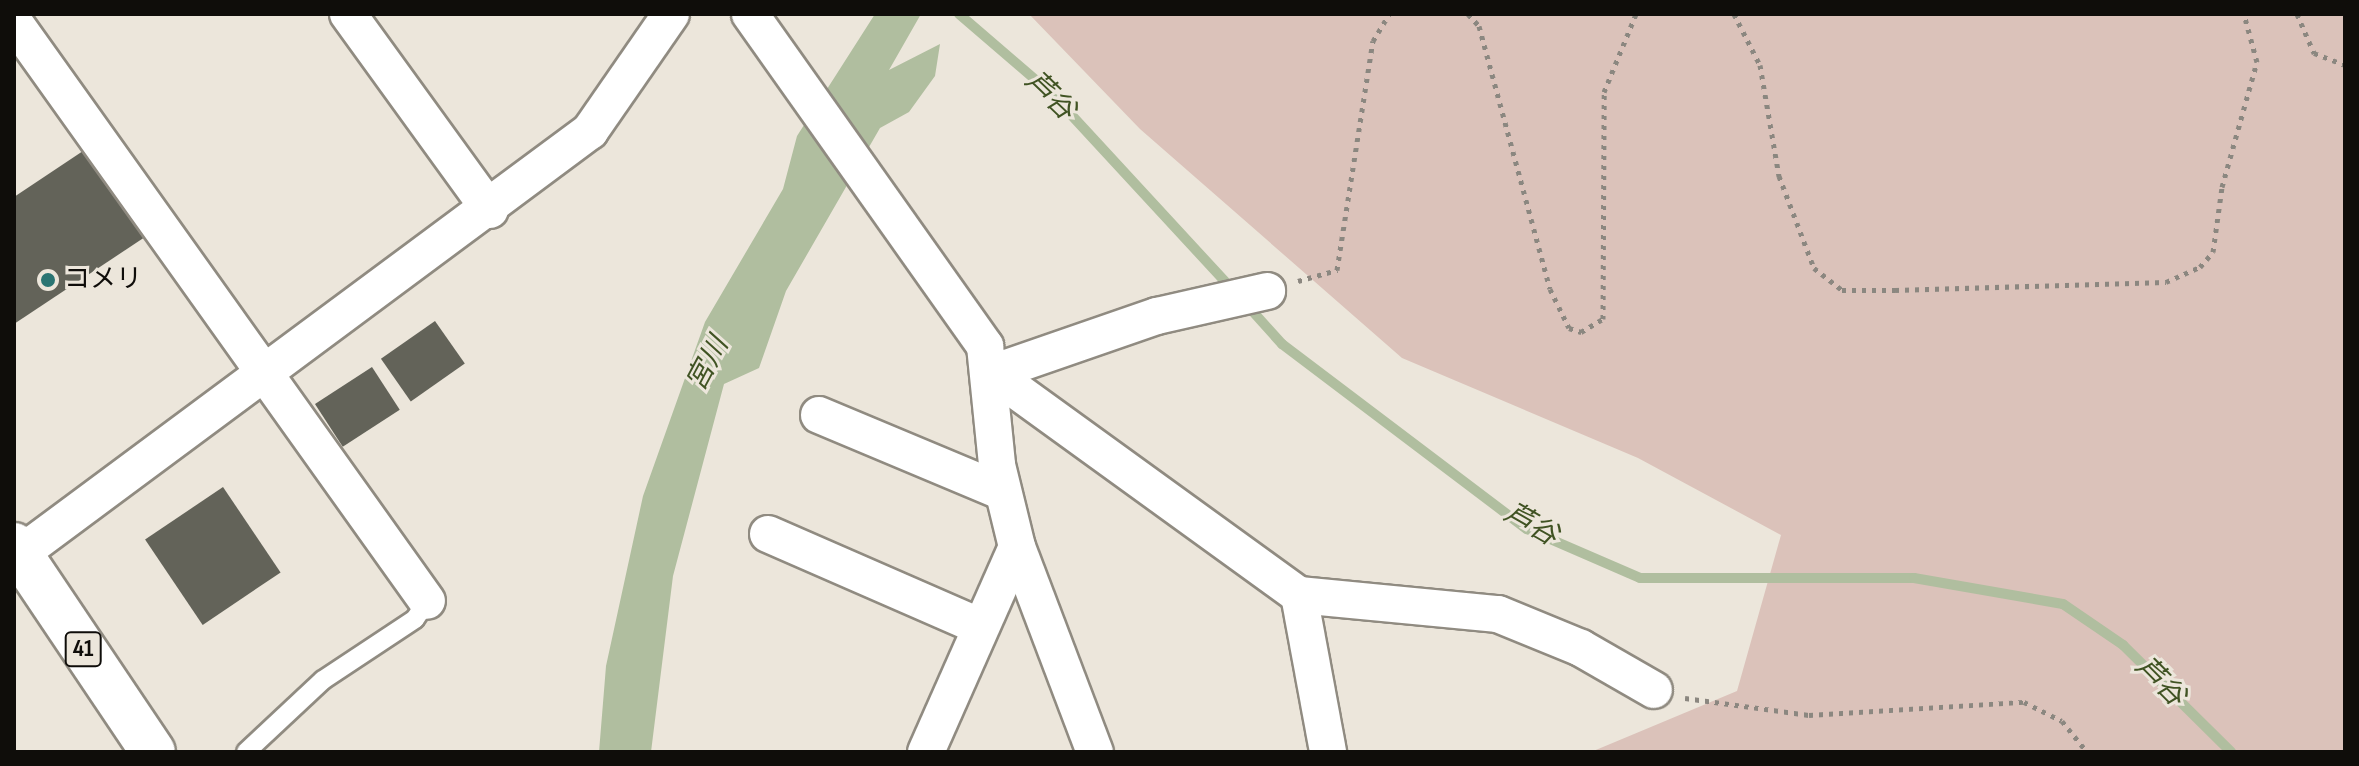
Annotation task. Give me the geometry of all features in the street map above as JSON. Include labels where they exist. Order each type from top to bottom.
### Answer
[{"type":"highway","name":"41","points":[[17,550],[153,752]]},
{"type":"street","points":[[348,14],[490,210]]},
{"type":"street","points":[[17,550],[490,210],[590,131],[671,14]]},
{"type":"street","points":[[750,14],[919,243],[968,315],[992,373],[1003,492],[1017,547],[1095,752]]},
{"type":"street","points":[[14,22],[427,601]]},
{"type":"street","points":[[992,373],[1221,302],[1267,291]]},
{"type":"street","points":[[992,373],[1299,595],[1498,614],[1581,648],[1654,690]]},
{"type":"street","points":[[819,415],[1003,492]]},
{"type":"street","points":[[768,534],[979,626]]},
{"type":"street","points":[[926,752],[979,626],[1017,547]]},
{"type":"street","points":[[1299,595],[1328,752]]},
{"type":"lane","points":[[246,752],[323,680],[415,619],[427,601]]},
{"type":"path","points":[[1267,291],[1337,270],[1373,41],[1389,14]]},
{"type":"path","points":[[1468,14],[1479,26],[1550,289],[1569,328],[1581,332],[1603,319],[1604,92],[1636,14]]},
{"type":"path","points":[[1734,14],[1760,65],[1779,176],[1814,268],[1842,290],[2141,284],[2200,267],[2213,252],[2222,187],[2257,62],[2244,14]]},
{"type":"path","points":[[2297,14],[2314,53],[2345,65]]},
{"type":"path","points":[[1654,690],[1809,715],[2024,702],[2062,721],[2087,752]]},
{"type":"shaded area","points":[[1029,14],[2345,14],[2345,752],[1591,752],[1737,691],[1781,535],[1638,458],[1402,358],[1140,129]]},
{"type":"water","name":"宮川","points":[[875,14],[921,14],[889,70],[940,44],[935,76],[909,112],[880,128],[786,291],[759,368],[724,384],[673,576],[651,752],[599,752],[606,666],[643,496],[705,322],[783,189],[797,136]]},
{"type":"building","name":"コメリ","points":[[89,147],[148,235],[14,324],[14,197]]},
{"type":"building","points":[[435,321],[465,364],[411,401],[381,359]]},
{"type":"building","points":[[372,367],[400,410],[343,447],[315,404]]},
{"type":"building","points":[[223,487],[281,572],[203,625],[145,540]]},
{"type":"waterway","name":"芦谷","points":[[959,14],[1052,94],[1235,292]]},
{"type":"waterway","name":"芦谷","points":[[1246,304],[1282,344],[1527,529],[1640,578],[1914,578],[2063,604],[2123,645],[2231,752]]},
{"type":"place","name":"コメリ","points":[[48,280]]}]
